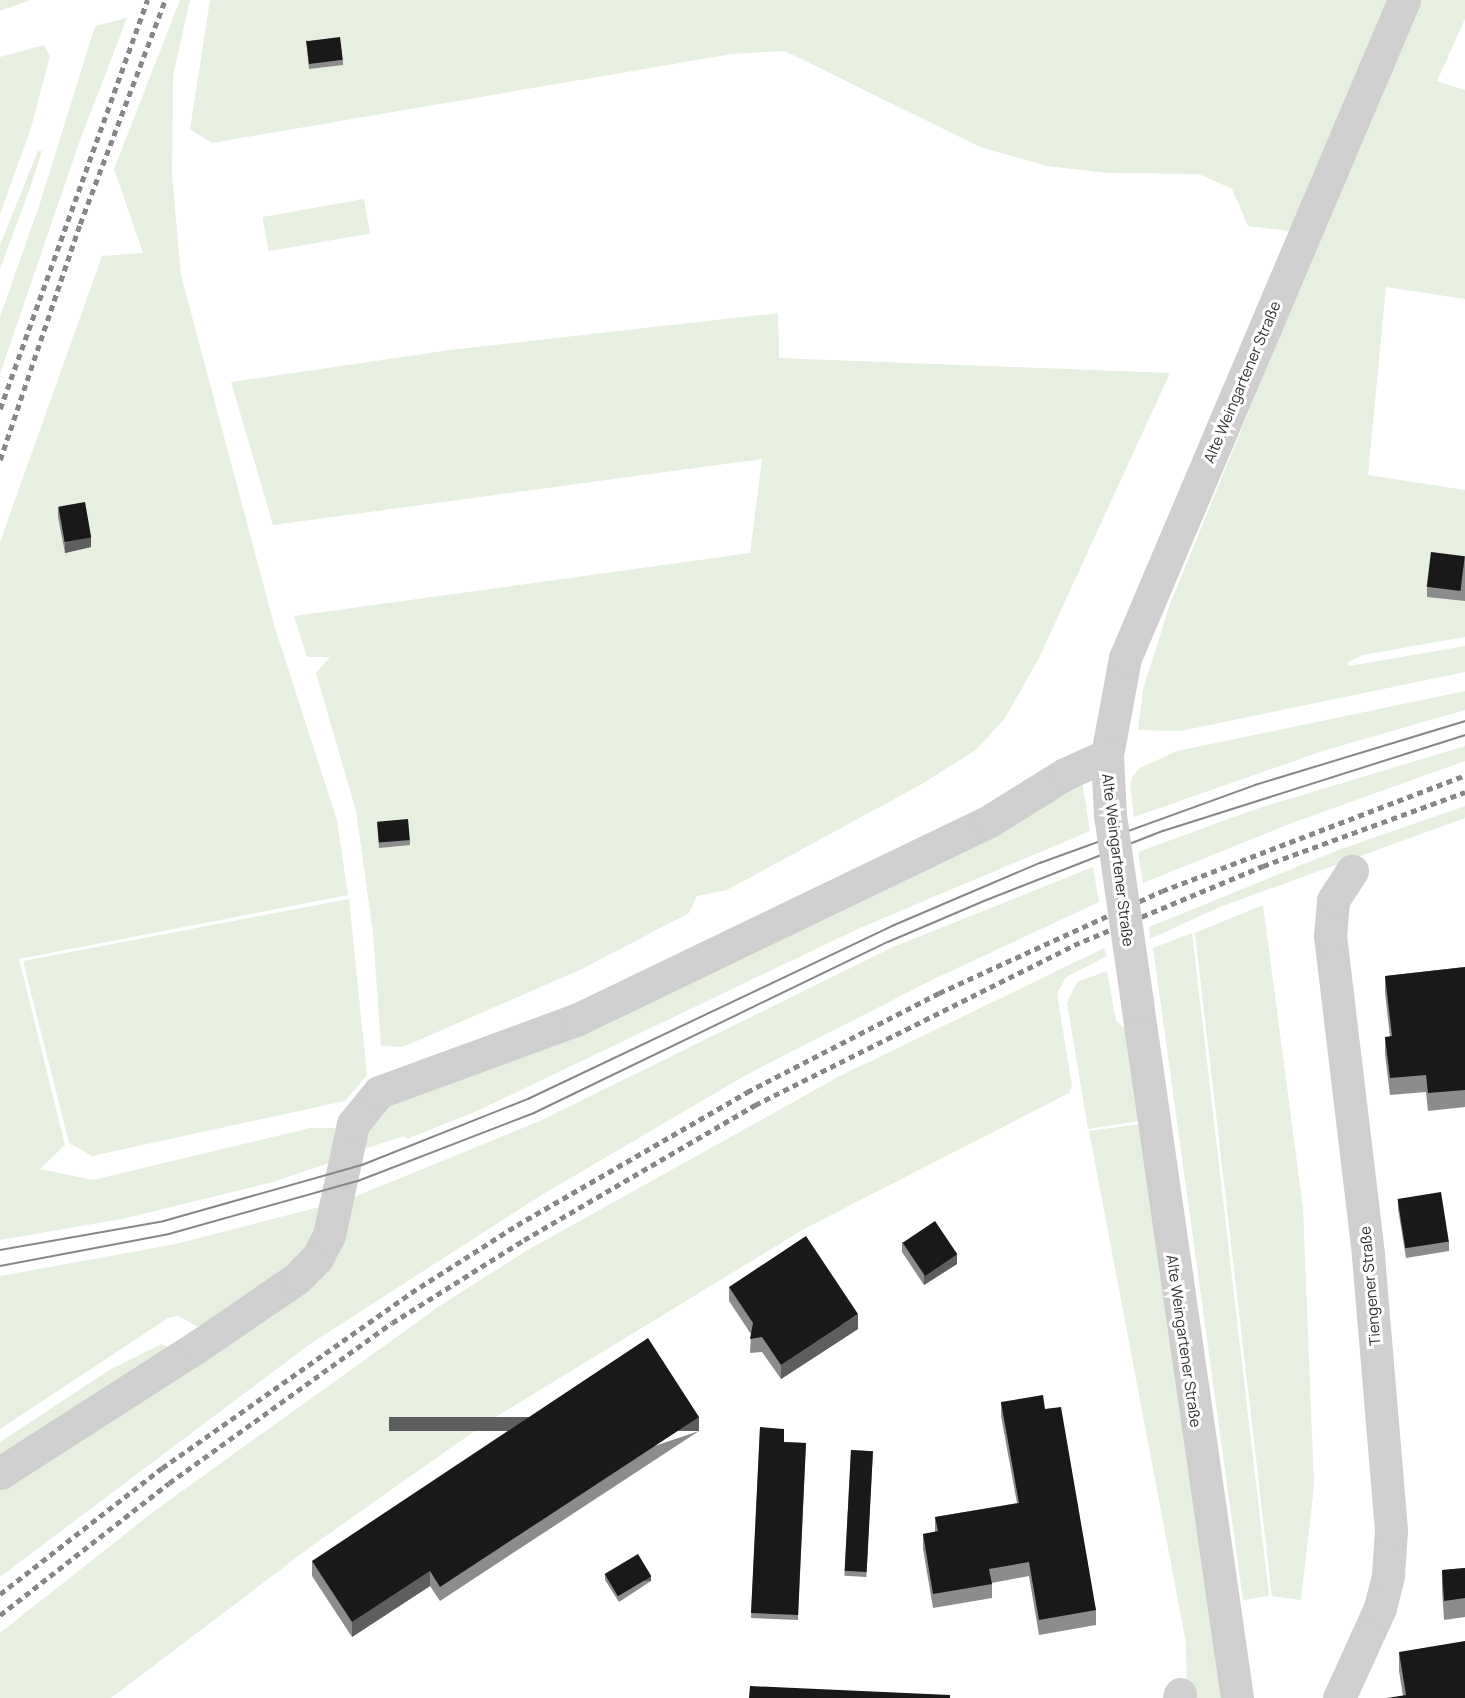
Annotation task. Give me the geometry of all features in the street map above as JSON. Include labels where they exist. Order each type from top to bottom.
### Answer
[{"type":"street","name":"Alte Weingartener Straße","points":[[1237,1698],[1110,815],[1107,755],[1125,658],[1404,0]]},
{"type":"street","points":[[0,1473],[217,1333],[296,1279],[317,1258],[329,1235],[353,1124],[380,1092],[576,1020],[991,820],[1065,774],[1107,755]]},
{"type":"street","name":"Tiengener Straße","points":[[1339,1698],[1380,1608],[1388,1575],[1391,1530],[1368,1254],[1329,936],[1333,900],[1352,870]]},
{"type":"green space","points":[[0,0],[30,0],[0,11]]},
{"type":"green space","points":[[180,0],[190,0],[173,76],[172,174],[181,275],[275,628],[337,820],[348,895],[19,959],[65,1145],[40,1169],[93,1180],[310,1128],[335,1128],[340,1135],[329,1163],[273,1182],[122,1219],[0,1240],[0,542],[102,256],[143,253],[114,169]]},
{"type":"green space","points":[[210,0],[1390,0],[1289,231],[1248,226],[1232,189],[1199,174],[1107,173],[1047,166],[980,147],[785,51],[732,54],[212,143],[190,129]]},
{"type":"green space","points":[[1417,0],[1465,0],[1465,19],[1437,81],[1465,90],[1465,299],[1386,287],[1368,475],[1465,490],[1465,637],[1363,655],[1348,662],[1349,666],[1465,646],[1465,672],[1181,731],[1138,730],[1143,689],[1170,604]]},
{"type":"green space","points":[[127,18],[79,143],[0,374],[0,317],[40,203],[95,26]]},
{"type":"green space","points":[[44,45],[50,56],[31,128],[0,214],[0,57]]},
{"type":"green space","points":[[38,151],[42,151],[0,269],[0,245]]},
{"type":"green space","points":[[364,199],[370,233],[269,251],[263,217]]},
{"type":"green space","points":[[778,313],[779,358],[1170,373],[1039,658],[1005,718],[977,749],[922,784],[727,890],[697,896],[689,913],[582,969],[403,1047],[381,1046],[373,933],[356,811],[316,673],[330,657],[307,657],[294,616],[750,553],[762,459],[273,525],[231,382],[450,350]]},
{"type":"green space","points":[[1465,691],[1465,710],[1323,751],[1134,817],[1130,784],[1133,776],[1140,768],[1177,751]]},
{"type":"green space","points":[[1465,746],[1465,761],[1292,823],[1143,883],[1138,852],[1253,810]]},
{"type":"green space","points":[[1082,781],[1090,831],[860,928],[477,1111],[407,1139],[404,1136],[355,1152],[371,1111]]},
{"type":"green space","points":[[1465,806],[1465,818],[1220,907],[1150,939],[1149,927],[1341,849]]},
{"type":"green space","points":[[1093,867],[1099,902],[934,979],[746,1075],[540,1196],[310,1344],[0,1577],[0,1484],[254,1316],[349,1199],[540,1121],[893,947]]},
{"type":"green space","points":[[349,899],[367,1075],[345,1101],[92,1156],[69,1143],[23,961]]},
{"type":"green space","points":[[1263,905],[1303,1208],[1314,1486],[1301,1600],[1272,1596],[1195,933]]},
{"type":"green space","points":[[1192,933],[1269,1596],[1243,1600],[1153,948]]},
{"type":"green space","points":[[1104,948],[1107,956],[1066,977],[1057,994],[1072,1086],[1069,1093],[804,1229],[486,1423],[313,1545],[111,1698],[0,1698],[0,1633],[153,1512],[441,1305],[526,1251],[838,1077]]},
{"type":"green space","points":[[1107,971],[1116,1021],[1125,1029],[1139,1121],[1088,1129],[1067,1003],[1077,982]]},
{"type":"green space","points":[[1140,1124],[1225,1698],[1187,1698],[1186,1643],[1089,1131]]},
{"type":"green space","points":[[331,1204],[303,1260],[202,1329],[178,1316],[168,1318],[0,1429],[0,1276],[176,1244]]},
{"type":"green space","points":[[161,1344],[171,1349],[0,1465],[0,1442],[111,1369]]},
{"type":"building","points":[[340,37],[343,60],[309,64],[306,41]]},
{"type":"building","points":[[85,502],[91,537],[65,542],[58,507]]},
{"type":"building","points":[[1431,552],[1465,556],[1460,591],[1427,587]]},
{"type":"building","points":[[408,819],[410,840],[379,843],[377,822]]},
{"type":"building","points":[[1465,967],[1465,1090],[1428,1093],[1426,1075],[1390,1078],[1385,1037],[1392,1036],[1385,976]]},
{"type":"building","points":[[1441,1192],[1449,1241],[1405,1248],[1398,1199]]},
{"type":"building","points":[[935,1221],[957,1254],[925,1276],[903,1243]]},
{"type":"building","points":[[806,1236],[858,1314],[781,1365],[762,1337],[750,1339],[753,1323],[729,1287]]},
{"type":"building","points":[[648,1338],[699,1417],[440,1587],[430,1571],[352,1622],[312,1561]]},
{"type":"building","points":[[1043,1395],[1045,1409],[1061,1407],[1096,1610],[1039,1620],[1029,1562],[989,1569],[992,1584],[933,1594],[923,1534],[938,1531],[935,1517],[1019,1503],[1001,1402]]},
{"type":"building","points":[[760,1427],[784,1429],[784,1442],[806,1443],[798,1615],[751,1613]]},
{"type":"building","points":[[851,1450],[873,1451],[867,1572],[845,1571]]},
{"type":"building","points":[[638,1554],[651,1576],[618,1596],[605,1574]]},
{"type":"building","points":[[1465,1568],[1465,1598],[1444,1601],[1442,1570]]},
{"type":"building","points":[[1465,1641],[1465,1698],[1387,1698],[1406,1695],[1399,1652]]},
{"type":"building","points":[[750,1686],[950,1695],[950,1698],[749,1698]]},
{"type":"tram line","points":[[0,1250],[164,1221],[362,1165],[528,1099],[892,926],[1040,863],[1255,785],[1465,721]]},
{"type":"tram line","points":[[0,1266],[169,1234],[358,1181],[534,1113],[888,942],[984,901],[1163,831],[1465,735]]},
{"type":"railway","points":[[0,409],[147,0]]},
{"type":"railway","points":[[0,460],[80,224],[165,0]]},
{"type":"railway","points":[[0,1594],[162,1468],[420,1287],[517,1225],[747,1092],[939,993],[1162,891],[1465,775]]},
{"type":"railway","points":[[0,1615],[169,1483],[392,1323],[524,1240],[755,1105],[1074,945],[1263,866],[1465,792]]}]
